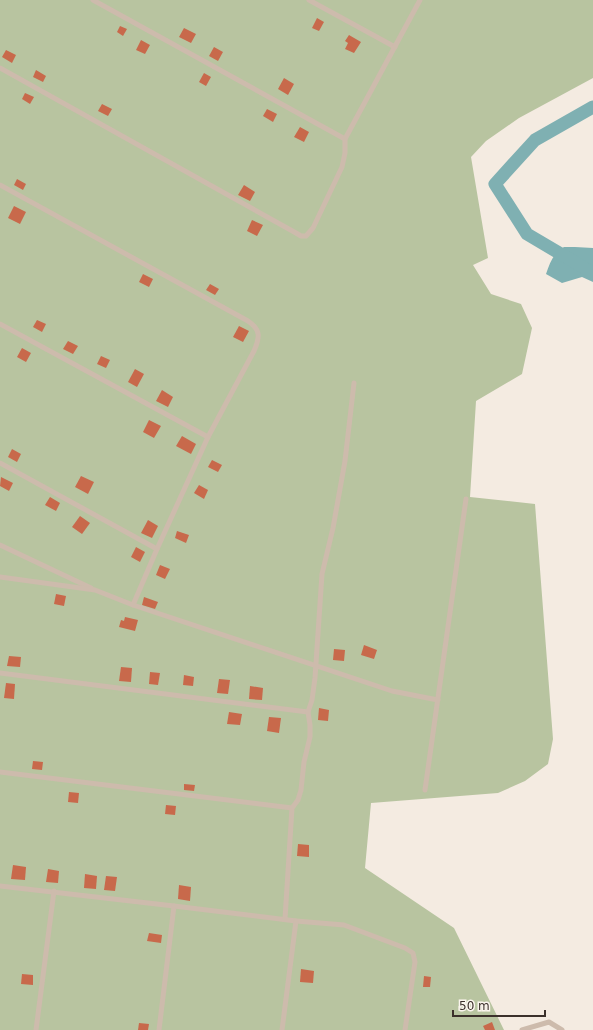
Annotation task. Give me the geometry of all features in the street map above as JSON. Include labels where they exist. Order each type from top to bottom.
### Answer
[{"type":"lane","points":[[93,0],[345,139]]},
{"type":"lane","points":[[309,0],[394,47]]},
{"type":"lane","points":[[0,68],[301,236],[306,236],[313,228],[342,167],[345,153],[345,139],[420,0]]},
{"type":"lane","points":[[0,185],[248,321],[254,325],[259,333],[254,351],[208,437],[156,549],[133,604]]},
{"type":"lane","points":[[0,324],[208,437]]},
{"type":"lane","points":[[285,920],[292,808],[298,800],[301,790],[304,762],[310,737],[308,712],[312,700],[316,666],[322,574],[333,528],[345,461],[354,383]]},
{"type":"lane","points":[[0,463],[156,549]]},
{"type":"lane","points":[[425,790],[466,499]]},
{"type":"lane","points":[[0,545],[95,590],[133,604],[392,692],[438,700]]},
{"type":"lane","points":[[0,576],[95,590]]},
{"type":"lane","points":[[0,673],[308,712]]},
{"type":"lane","points":[[0,772],[292,808]]},
{"type":"lane","points":[[0,886],[54,891],[285,920],[344,925],[361,930],[405,948],[413,953],[416,962],[405,1030]]},
{"type":"lane","points":[[36,1030],[54,891]]},
{"type":"lane","points":[[159,1030],[174,906]]},
{"type":"lane","points":[[282,1030],[296,921]]},
{"type":"lane","points":[[522,1030],[549,1022],[562,1030]]},
{"type":"green space","points":[[0,0],[593,0],[593,78],[519,118],[486,141],[471,157],[488,258],[473,265],[491,294],[521,304],[532,328],[522,374],[476,401],[470,497],[535,504],[553,739],[548,764],[525,781],[498,793],[371,803],[365,868],[454,928],[504,1030],[0,1030]]},
{"type":"water","points":[[564,247],[593,248],[593,282],[582,277],[562,283],[546,274],[555,255]]},
{"type":"building","points":[[317,18],[324,22],[319,31],[312,28]]},
{"type":"building","points":[[120,26],[127,29],[123,36],[117,32]]},
{"type":"building","points":[[184,28],[196,34],[191,43],[179,37]]},
{"type":"building","points":[[349,35],[361,42],[354,53],[345,49],[348,43],[345,41]]},
{"type":"building","points":[[141,40],[150,45],[145,54],[136,50]]},
{"type":"building","points":[[214,47],[223,52],[218,61],[209,56]]},
{"type":"building","points":[[6,50],[16,55],[12,63],[2,57]]},
{"type":"building","points":[[36,70],[46,76],[43,82],[33,77]]},
{"type":"building","points":[[204,73],[211,77],[206,86],[199,82]]},
{"type":"building","points":[[284,78],[294,84],[288,95],[278,89]]},
{"type":"building","points":[[25,93],[34,97],[30,104],[22,99]]},
{"type":"building","points":[[102,104],[112,109],[108,116],[98,111]]},
{"type":"building","points":[[267,109],[277,114],[273,122],[263,116]]},
{"type":"building","points":[[300,127],[309,132],[304,142],[294,137]]},
{"type":"building","points":[[17,179],[26,184],[23,190],[14,185]]},
{"type":"building","points":[[244,185],[255,192],[250,201],[238,195]]},
{"type":"building","points":[[14,206],[26,212],[20,224],[8,218]]},
{"type":"building","points":[[252,220],[263,225],[257,236],[247,231]]},
{"type":"building","points":[[143,274],[153,279],[149,287],[139,282]]},
{"type":"building","points":[[210,284],[219,289],[215,295],[206,290]]},
{"type":"building","points":[[37,320],[46,324],[42,332],[33,327]]},
{"type":"building","points":[[239,326],[249,331],[243,342],[233,337]]},
{"type":"building","points":[[68,341],[78,346],[73,354],[63,349]]},
{"type":"building","points":[[22,348],[31,353],[26,362],[17,357]]},
{"type":"building","points":[[101,356],[110,360],[106,368],[97,364]]},
{"type":"building","points":[[135,369],[144,374],[137,387],[128,382]]},
{"type":"building","points":[[162,390],[173,397],[168,407],[156,401]]},
{"type":"building","points":[[149,420],[161,426],[154,438],[143,432]]},
{"type":"building","points":[[182,436],[196,444],[191,454],[176,446]]},
{"type":"building","points":[[12,449],[21,454],[17,462],[8,457]]},
{"type":"building","points":[[212,460],[222,465],[218,472],[208,467]]},
{"type":"building","points":[[81,476],[94,482],[88,494],[75,487]]},
{"type":"building","points":[[1,477],[13,483],[9,491],[0,486]]},
{"type":"building","points":[[199,485],[208,490],[204,499],[194,493]]},
{"type":"building","points":[[50,497],[60,503],[56,511],[45,505]]},
{"type":"building","points":[[80,516],[90,523],[82,534],[72,527]]},
{"type":"building","points":[[148,520],[158,526],[152,538],[141,533]]},
{"type":"building","points":[[177,531],[189,535],[186,543],[175,538]]},
{"type":"building","points":[[136,547],[145,552],[140,562],[131,557]]},
{"type":"building","points":[[160,565],[170,569],[165,579],[156,575]]},
{"type":"building","points":[[56,594],[66,596],[64,606],[54,604]]},
{"type":"building","points":[[144,597],[158,602],[155,609],[142,605]]},
{"type":"building","points":[[125,617],[138,620],[135,631],[119,627],[121,620],[124,621]]},
{"type":"building","points":[[364,645],[377,650],[374,659],[361,655]]},
{"type":"building","points":[[334,649],[345,650],[344,661],[333,660]]},
{"type":"building","points":[[9,656],[21,657],[20,667],[7,666]]},
{"type":"building","points":[[121,667],[132,668],[131,682],[119,681]]},
{"type":"building","points":[[150,672],[160,673],[158,685],[149,684]]},
{"type":"building","points":[[184,675],[194,677],[193,686],[183,685]]},
{"type":"building","points":[[219,679],[230,680],[228,694],[217,693]]},
{"type":"building","points":[[6,683],[15,684],[14,699],[4,698]]},
{"type":"building","points":[[250,686],[263,688],[262,700],[249,699]]},
{"type":"building","points":[[319,708],[329,710],[328,721],[318,720]]},
{"type":"building","points":[[229,712],[242,714],[240,725],[227,724]]},
{"type":"building","points":[[269,717],[281,718],[279,733],[267,731]]},
{"type":"building","points":[[33,761],[43,762],[42,770],[32,769]]},
{"type":"building","points":[[184,784],[195,785],[194,791],[184,790]]},
{"type":"building","points":[[69,792],[79,793],[78,803],[68,802]]},
{"type":"building","points":[[166,805],[176,806],[175,815],[165,814]]},
{"type":"building","points":[[298,844],[309,845],[309,857],[297,856]]},
{"type":"building","points":[[13,865],[26,867],[25,880],[11,879]]},
{"type":"building","points":[[48,869],[59,871],[58,883],[46,882]]},
{"type":"building","points":[[85,874],[97,876],[96,889],[84,888]]},
{"type":"building","points":[[106,876],[117,877],[115,891],[104,890]]},
{"type":"building","points":[[179,885],[191,887],[190,901],[178,899]]},
{"type":"building","points":[[149,933],[162,935],[161,943],[147,941]]},
{"type":"building","points":[[301,969],[314,971],[313,983],[300,982]]},
{"type":"building","points":[[22,974],[33,975],[33,985],[21,984]]},
{"type":"building","points":[[424,976],[431,977],[430,987],[423,987]]},
{"type":"building","points":[[492,1022],[495,1030],[485,1030],[483,1026]]},
{"type":"building","points":[[139,1023],[149,1024],[148,1030],[138,1030]]},
{"type":"waterway","points":[[593,107],[535,140],[495,184],[527,234],[593,273]]}]
